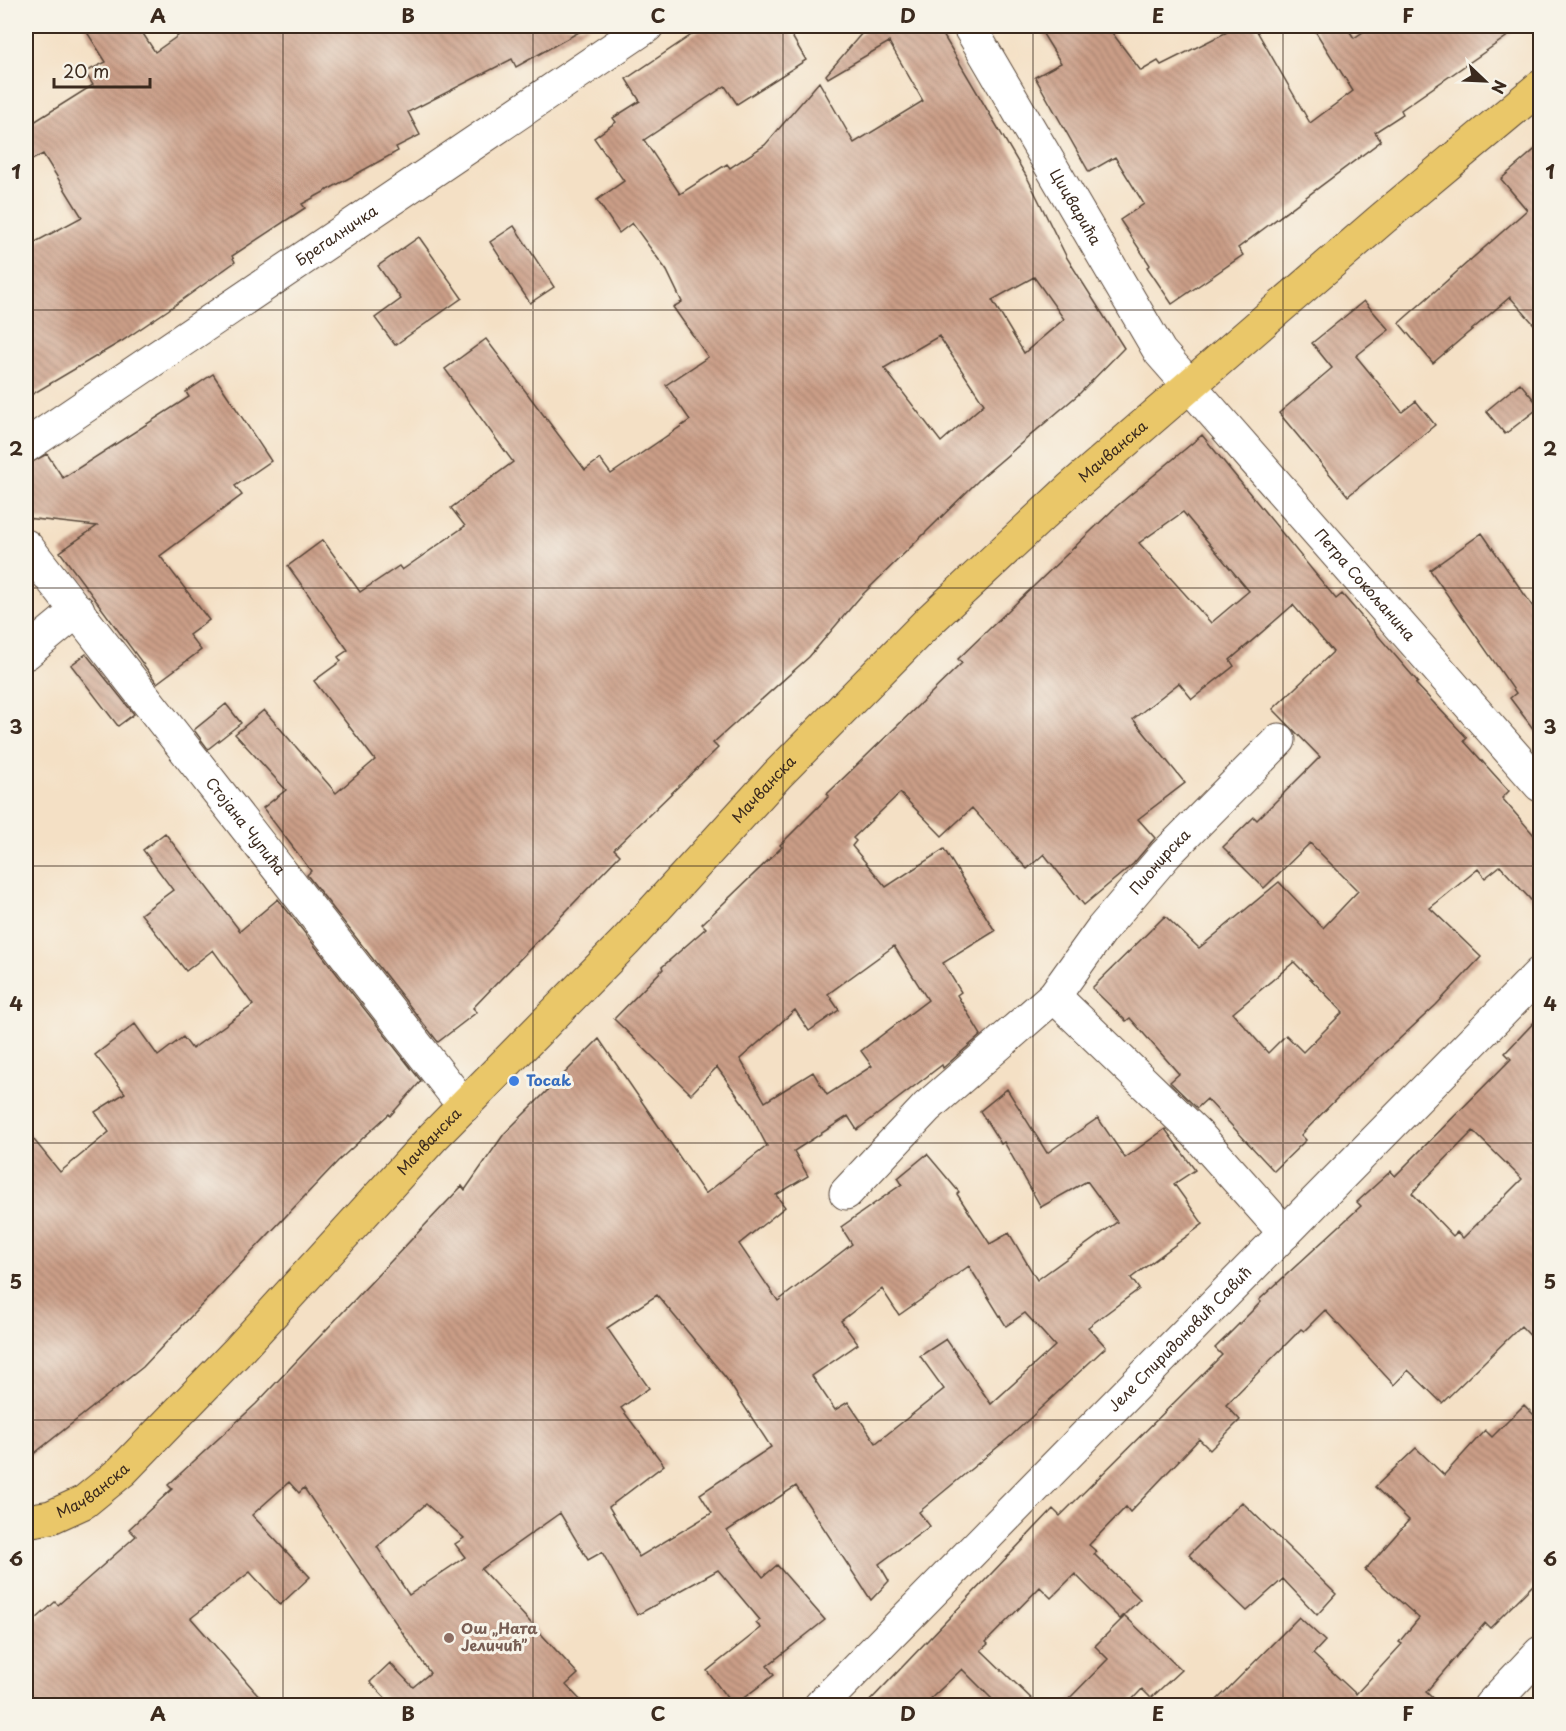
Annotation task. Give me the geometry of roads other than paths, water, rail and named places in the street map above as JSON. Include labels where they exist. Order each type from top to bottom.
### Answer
[{"type":"main road","name":"Мачванска","points":[[26,1521],[51,1517],[84,1502],[122,1471],[236,1353],[464,1106],[626,941],[778,774],[928,622],[1070,489],[1190,384],[1540,87]]},
{"type":"street","name":"Брегалничка","points":[[26,446],[646,26]]},
{"type":"street","name":"Цицварића","points":[[969,26],[1160,352],[1190,384]]},
{"type":"street","name":"Петра Сокољанина","points":[[1190,384],[1540,785]]},
{"type":"street","name":"Стојана Чупића","points":[[26,546],[464,1106]]},
{"type":"street","points":[[26,653],[78,610]]},
{"type":"street","name":"Пионирска","points":[[846,1193],[927,1107],[1054,996],[1102,928],[1166,854],[1279,740]]},
{"type":"street","name":"Јеле Спиридоновић Савић","points":[[820,1706],[1540,973]]},
{"type":"street","points":[[1054,996],[1196,1132],[1285,1233]]},
{"type":"street","points":[[1490,1706],[1540,1653]]},
{"type":"place","name":"Tocak","points":[[514,1081]]},
{"type":"place","name":"Ош „Ната Јеличић”","points":[[449,1638]]}]
